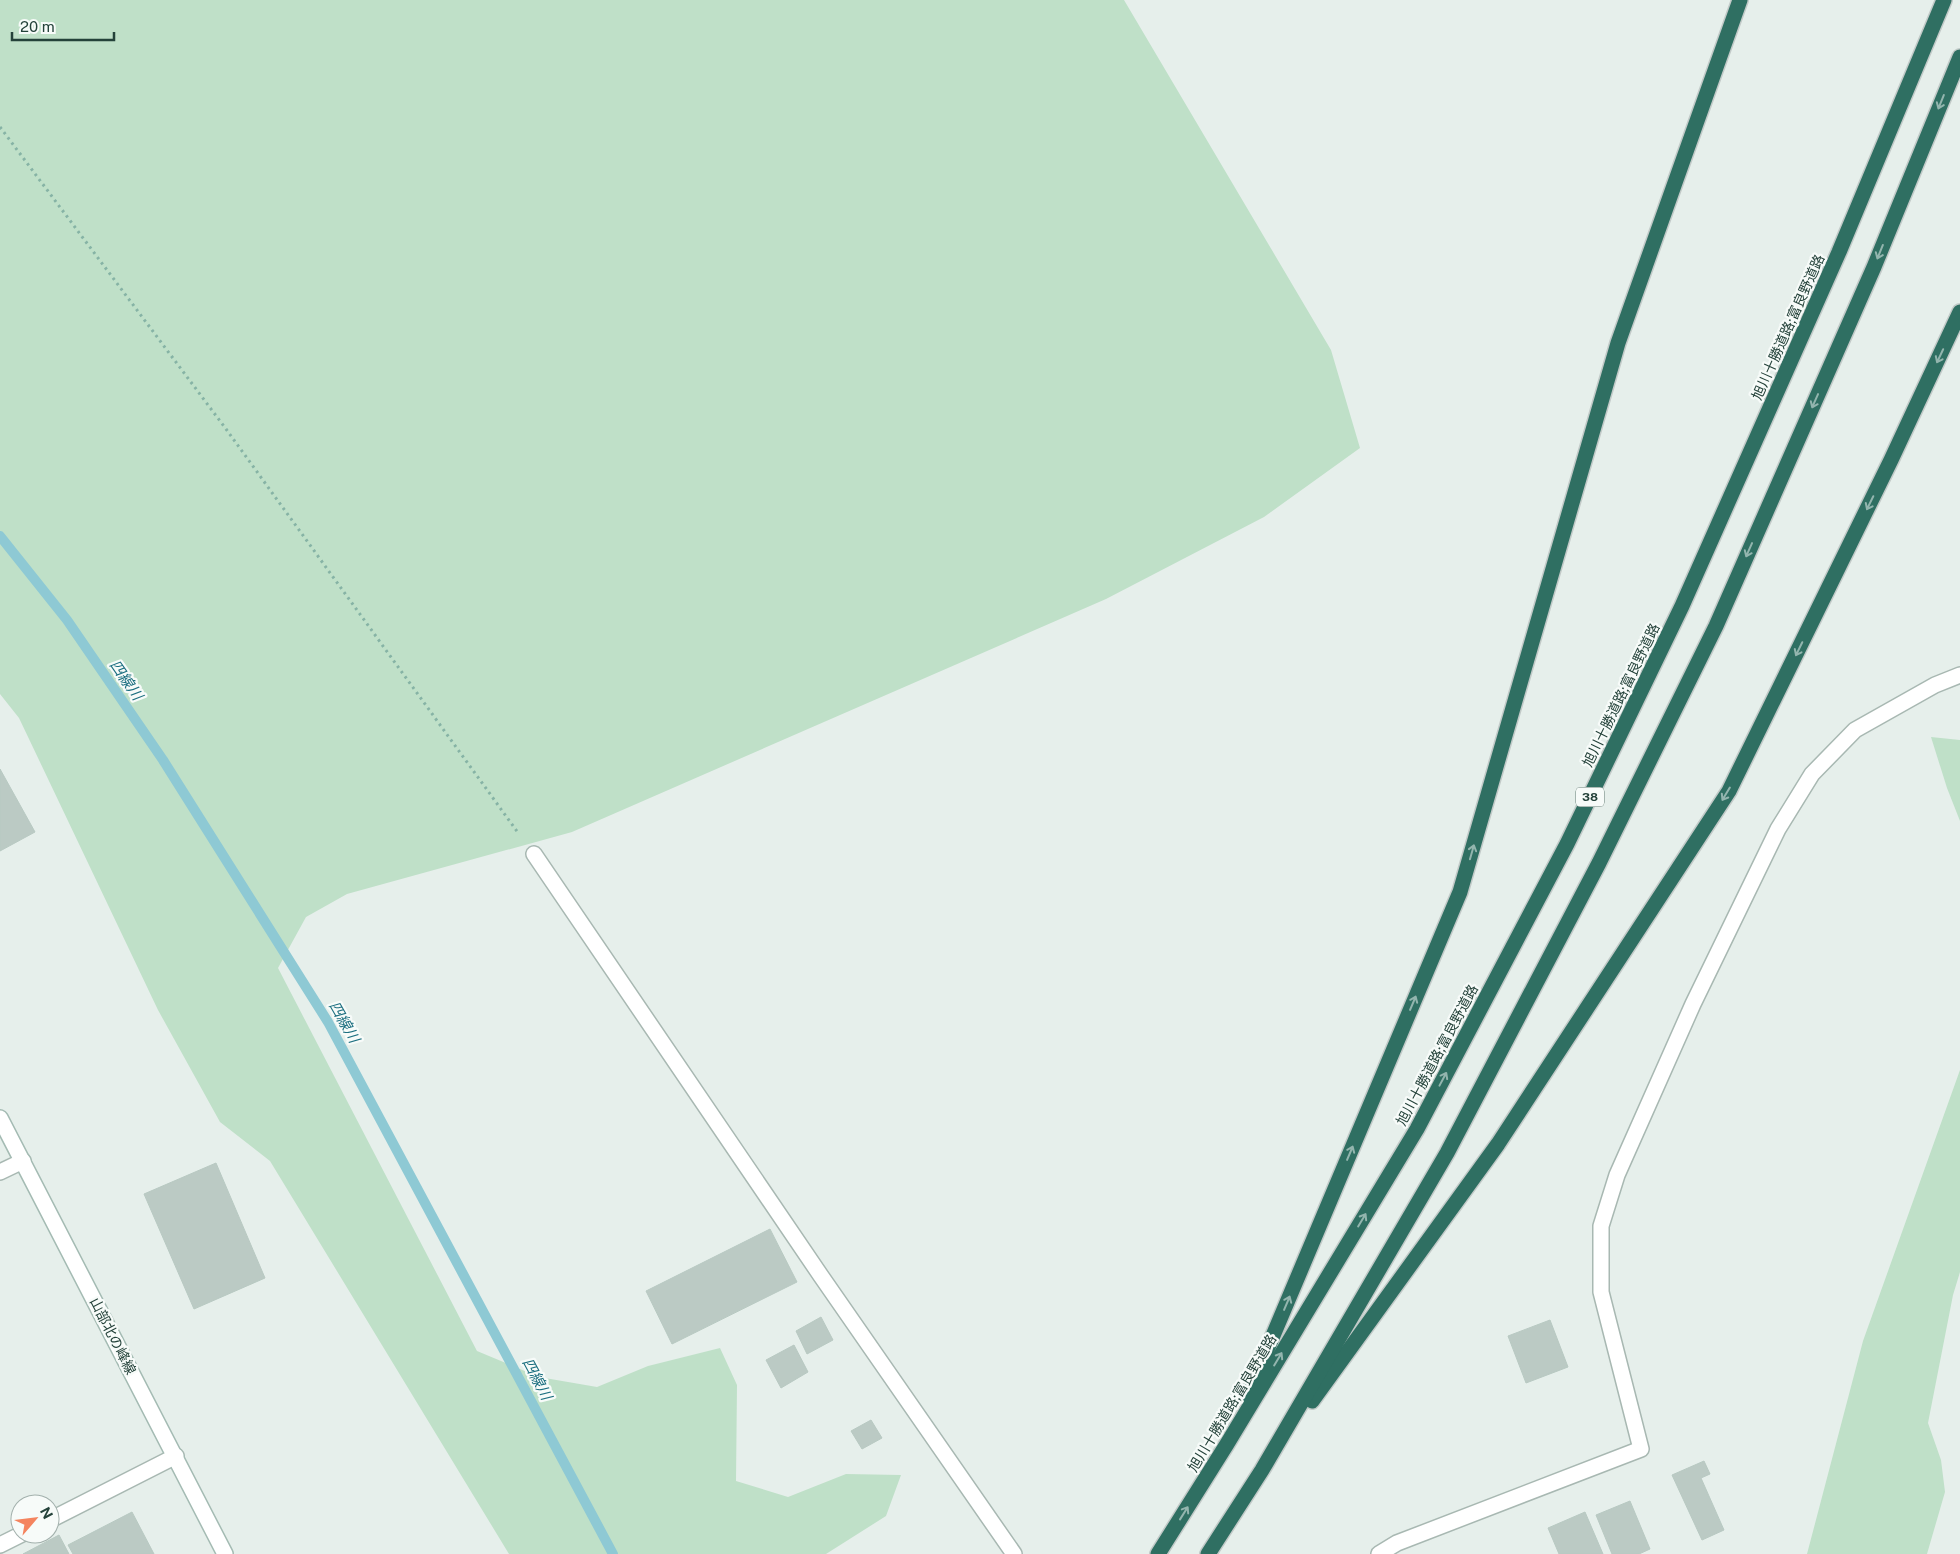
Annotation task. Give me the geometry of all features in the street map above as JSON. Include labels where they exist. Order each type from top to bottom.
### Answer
[{"type":"highway","name":"38","points":[[1227,1444],[1460,892],[1618,343],[1740,0]]},
{"type":"highway","name":"旭川十勝道路;富良野道路","points":[[1158,1554],[1227,1444],[1417,1129],[1567,844],[1682,606],[1839,252],[1944,0]]},
{"type":"highway","points":[[1208,1554],[1262,1470],[1447,1153],[1621,820],[1716,626],[1874,267],[1960,57]]},
{"type":"highway","points":[[1262,1470],[1498,1144],[1729,790],[1891,460],[1960,312]]},
{"type":"street","points":[[1379,1554],[1397,1543],[1641,1449],[1601,1292],[1600,1226],[1617,1175],[1692,1004],[1778,829],[1812,774],[1855,730],[1935,685],[1960,675]]},
{"type":"street","points":[[534,854],[816,1268],[1014,1554]]},
{"type":"street","name":"山部北の峰線","points":[[0,1118],[226,1554]]},
{"type":"street","points":[[0,1172],[23,1161]]},
{"type":"street","points":[[60,1515],[176,1456]]},
{"type":"path","points":[[0,127],[226,429],[534,854]]},
{"type":"green space","points":[[0,0],[1124,0],[1331,350],[1360,448],[1264,517],[1106,599],[572,832],[347,894],[306,917],[278,968],[477,1351],[539,1377],[597,1387],[648,1366],[720,1348],[737,1385],[736,1481],[788,1497],[846,1474],[901,1475],[886,1516],[826,1554],[509,1554],[270,1161],[220,1122],[158,1010],[19,718],[0,694]]},
{"type":"green space","points":[[1931,737],[1960,740],[1960,821],[1947,788]]},
{"type":"green space","points":[[1960,1070],[1960,1272],[1953,1295],[1928,1423],[1941,1460],[1945,1492],[1927,1554],[1807,1554],[1863,1341]]},
{"type":"building","points":[[0,769],[35,832],[0,851]]},
{"type":"building","points":[[216,1163],[265,1278],[194,1309],[144,1194]]},
{"type":"building","points":[[770,1229],[797,1282],[672,1344],[646,1291]]},
{"type":"building","points":[[821,1317],[833,1340],[807,1354],[796,1331]]},
{"type":"building","points":[[1550,1320],[1568,1367],[1526,1383],[1508,1336]]},
{"type":"building","points":[[794,1345],[808,1372],[781,1388],[766,1360]]},
{"type":"building","points":[[871,1420],[882,1438],[862,1449],[851,1431]]},
{"type":"building","points":[[1704,1461],[1710,1474],[1701,1478],[1724,1530],[1702,1540],[1672,1475]]},
{"type":"building","points":[[1630,1501],[1650,1549],[1639,1554],[1612,1554],[1596,1515]]},
{"type":"building","points":[[132,1512],[154,1554],[73,1554],[68,1545]]},
{"type":"building","points":[[1585,1512],[1603,1554],[1559,1554],[1548,1528]]},
{"type":"building","points":[[60,1537],[69,1554],[23,1554],[42,1544],[60,1544]]},
{"type":"waterway","name":"四線川","points":[[0,536],[67,620],[163,760],[328,1022],[613,1554]]}]
